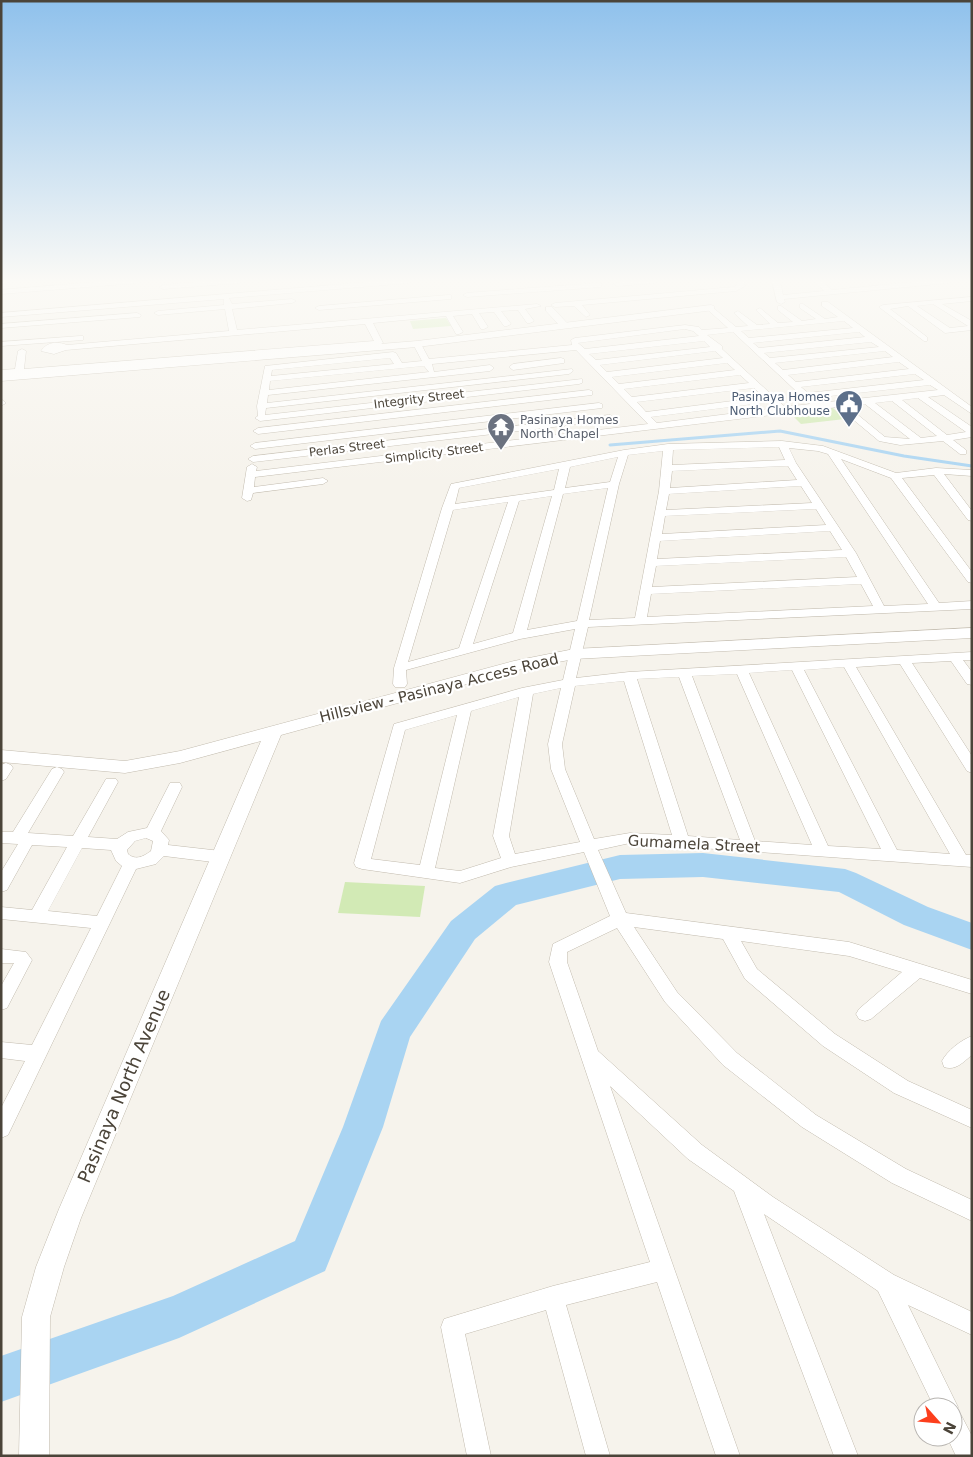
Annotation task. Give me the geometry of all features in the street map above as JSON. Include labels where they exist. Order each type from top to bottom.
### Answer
[{"type":"street","points":[[1,353],[44,349]]},
{"type":"street","points":[[54,371],[55,349]]},
{"type":"street","points":[[86,366],[88,349]]},
{"type":"street","points":[[97,349],[113,354],[134,349]]},
{"type":"street","points":[[1,378],[86,366],[113,354],[134,349]]},
{"type":"street","points":[[1,373],[54,371],[350,349]]},
{"type":"street","points":[[420,349],[478,448]]},
{"type":"street","points":[[453,349],[459,359]]},
{"type":"street","points":[[478,349],[482,356]]},
{"type":"street","points":[[506,349],[509,354]]},
{"type":"street","points":[[266,378],[564,349]]},
{"type":"street","points":[[582,349],[655,426]]},
{"type":"street","points":[[595,363],[711,349]]},
{"type":"street","points":[[720,349],[783,410]]},
{"type":"street","points":[[757,351],[776,349]]},
{"type":"street","points":[[768,361],[884,349],[972,411]]},
{"type":"street","points":[[551,350],[621,430]]},
{"type":"street","points":[[19,372],[22,351]]},
{"type":"street","points":[[757,351],[817,406]]},
{"type":"street","points":[[323,482],[247,495],[268,368],[392,356],[399,366]]},
{"type":"street","points":[[781,373],[899,359]]},
{"type":"street","points":[[606,375],[730,360]]},
{"type":"street","points":[[513,367],[561,361]]},
{"type":"street","points":[[264,393],[490,368]]},
{"type":"street","points":[[262,406],[569,371]]},
{"type":"street","points":[[794,385],[915,371]]},
{"type":"street","points":[[617,387],[742,372]]},
{"type":"street","name":"Integrity Street","points":[[260,418],[578,382]]},
{"type":"street","points":[[806,396],[931,382]]},
{"type":"street","points":[[630,400],[756,385]]},
{"type":"street","name":"Simplicity Street","points":[[251,475],[945,392]]},
{"type":"street","points":[[258,432],[589,393]]},
{"type":"street","points":[[920,395],[972,433]]},
{"type":"street","points":[[894,398],[963,452]]},
{"type":"street","points":[[644,414],[771,399]]},
{"type":"street","points":[[867,401],[917,440]]},
{"type":"street","points":[[840,404],[882,439],[892,442],[972,433]]},
{"type":"street","points":[[255,446],[600,406]]},
{"type":"street","name":"Perlas Street","points":[[253,459],[610,418]]},
{"type":"street","points":[[782,444],[790,463],[850,553],[880,609]]},
{"type":"street","points":[[400,684],[400,668],[455,486],[624,452],[668,447],[782,444],[820,448],[895,476],[936,471],[972,473]]},
{"type":"street","points":[[640,622],[668,468],[668,447]]},
{"type":"street","points":[[624,452],[614,484],[555,744],[558,769],[591,853],[620,919],[671,997],[730,1059],[809,1121],[899,1176],[972,1211]]},
{"type":"street","points":[[832,452],[936,607]]},
{"type":"street","points":[[668,468],[790,463]]},
{"type":"street","points":[[519,635],[558,492],[564,478],[565,464]]},
{"type":"street","points":[[936,471],[972,518]]},
{"type":"street","points":[[895,476],[972,580]]},
{"type":"street","points":[[664,491],[803,483]]},
{"type":"street","points":[[447,508],[614,484]]},
{"type":"street","points":[[465,648],[514,499]]},
{"type":"street","points":[[660,513],[818,506]]},
{"type":"street","points":[[655,538],[833,528]]},
{"type":"street","points":[[651,564],[850,553]]},
{"type":"street","points":[[645,591],[866,580]]},
{"type":"street","points":[[400,668],[465,648],[519,635],[583,624],[972,605]]},
{"type":"street","name":"Hillsview - Pasinaya Access Road","points":[[3,766],[133,766],[180,757],[520,664],[574,654],[972,633]]},
{"type":"street","points":[[426,872],[465,709],[527,691],[568,683],[629,676],[972,656]]},
{"type":"street","points":[[954,657],[972,681]]},
{"type":"street","points":[[904,660],[972,768]]},
{"type":"street","points":[[848,663],[967,861]]},
{"type":"street","points":[[796,666],[893,857]]},
{"type":"street","points":[[741,669],[823,852]]},
{"type":"street","points":[[684,672],[750,847]]},
{"type":"street","points":[[629,676],[682,842]]},
{"type":"street","points":[[510,861],[501,836],[527,691]]},
{"type":"street","name":"Gumamela Street","points":[[465,709],[399,727],[362,863],[460,877],[510,861],[591,853],[630,838],[967,861]]},
{"type":"street","name":"Pasinaya North Avenue","points":[[34,1456],[36,1317],[50,1267],[68,1218],[274,731]]},
{"type":"street","points":[[1,886],[57,772]]},
{"type":"street","points":[[37,916],[111,782]]},
{"type":"street","points":[[152,834],[175,787]]},
{"type":"street","points":[[152,834],[161,840],[161,850],[157,855],[145,862],[131,863],[126,862],[119,855],[120,846],[131,836],[152,834]]},
{"type":"street","points":[[1,837],[120,846]]},
{"type":"street","points":[[161,850],[221,856]]},
{"type":"street","points":[[1,1129],[131,863]]},
{"type":"street","points":[[1,913],[103,923]]},
{"type":"street","points":[[728,1456],[558,962],[559,949],[620,919],[849,949],[972,988]]},
{"type":"street","points":[[728,933],[751,974],[829,1040],[901,1088],[972,1119]]},
{"type":"street","points":[[1,956],[20,957],[23,960],[1,1003]]},
{"type":"street","points":[[865,1014],[917,970]]},
{"type":"street","points":[[951,1061],[972,1044]]},
{"type":"street","points":[[1,1050],[38,1054]]},
{"type":"street","points":[[590,1054],[695,1152],[766,1204],[886,1283],[972,1324]]},
{"type":"street","points":[[741,1184],[846,1456]]},
{"type":"street","points":[[479,1456],[452,1327],[554,1297],[664,1269]]},
{"type":"street","points":[[886,1283],[941,1397]]},
{"type":"street","points":[[554,1297],[598,1456]]},
{"type":"street","points":[[963,1444],[969,1456]]},
{"type":"green space","points":[[833,408],[845,419],[801,424],[790,413]]},
{"type":"green space","points":[[345,882],[425,886],[420,917],[338,913]]},
{"type":"waterway","points":[[610,445],[780,431],[904,456],[972,466]]},
{"type":"waterway","points":[[1,1379],[179,1316],[310,1256],[363,1127],[394,1032],[463,930],[506,895],[620,867],[703,865],[845,881],[916,916],[972,937]]},
{"type":"place","name":"Pasinaya Homes North Clubhouse","points":[[849,428]]},
{"type":"place","name":"Pasinaya Homes North Chapel","points":[[501,451]]}]
